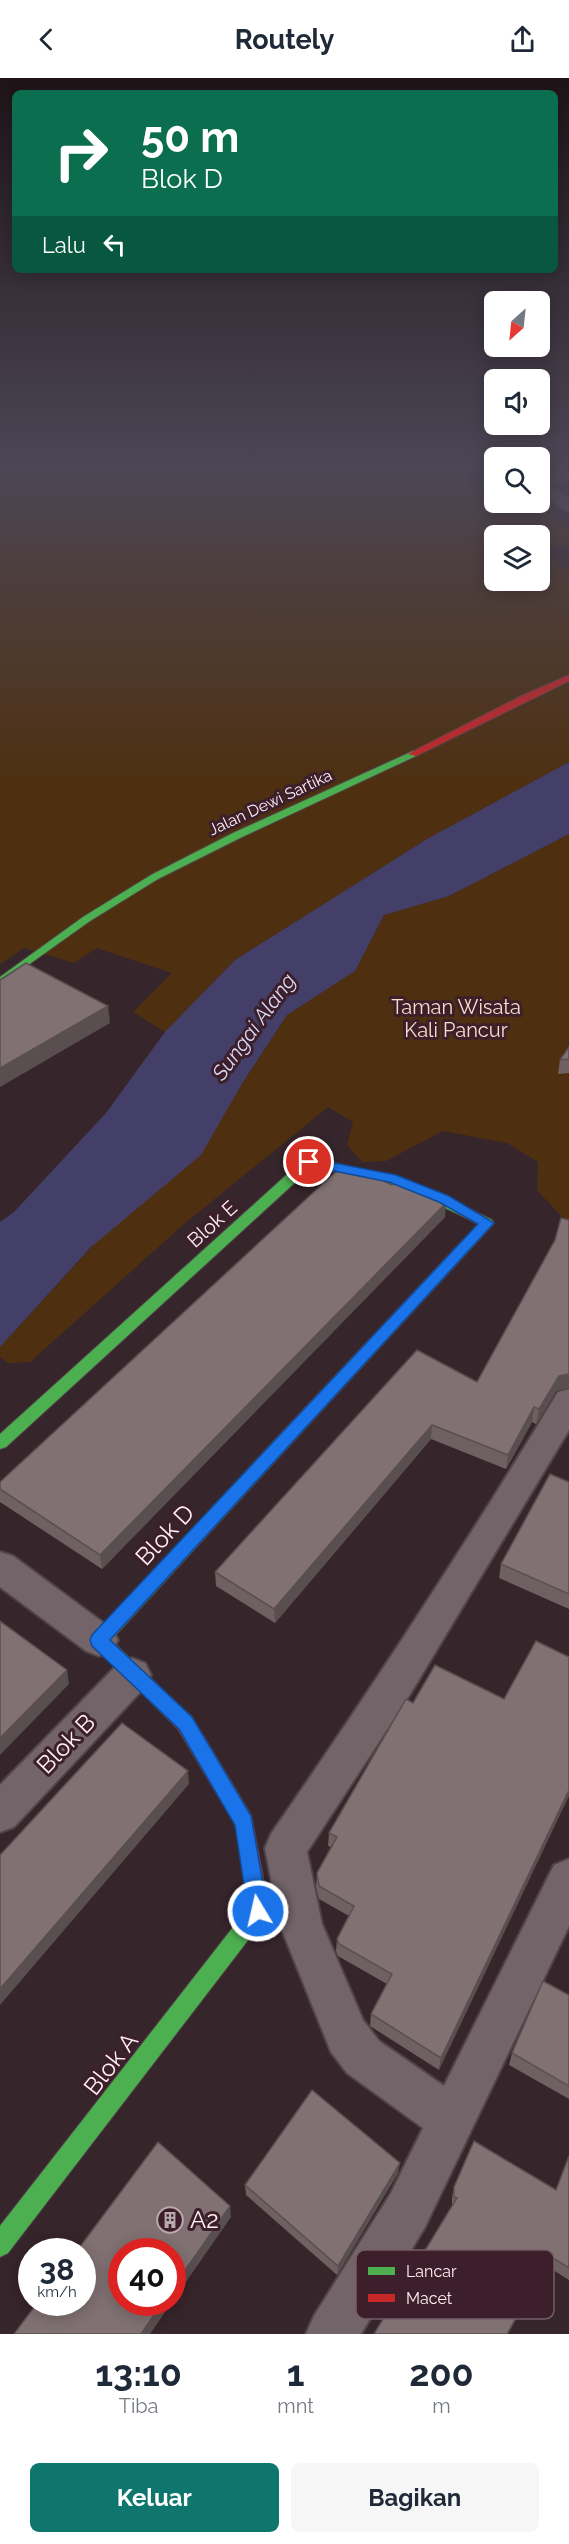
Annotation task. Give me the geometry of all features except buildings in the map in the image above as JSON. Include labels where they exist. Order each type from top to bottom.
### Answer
[{"type":"street","name":"Jalan Dewi Sartika","points":[[0,982],[47,945],[149,879],[205,850],[388,766],[533,692],[569,678]]},
{"type":"street","name":"Blok E","points":[[0,1443],[309,1162],[392,1179],[444,1199],[487,1223]]},
{"type":"street","name":"Blok D","points":[[99,1640],[487,1223]]},
{"type":"street","points":[[452,2120],[363,2057],[347,2036],[301,1924],[286,1848],[396,1684],[501,1516],[569,1401]]},
{"type":"street","points":[[0,1567],[99,1640],[132,1674]]},
{"type":"street","name":"Blok B","points":[[0,1813],[132,1674]]},
{"type":"street","name":"Blok A","points":[[0,2245],[258,1911],[244,1822],[186,1723],[132,1674]]},
{"type":"street","points":[[383,2250],[408,2210],[569,1880]]},
{"type":"street","points":[[332,2334],[356,2295]]},
{"type":"green space","points":[[0,573],[484,573],[484,591],[550,591],[550,573],[569,573],[569,762],[427,839],[235,960],[165,1032],[133,1012],[172,973],[97,948],[74,963],[24,948],[0,964]]},
{"type":"green space","name":"Taman Wisata Kali Pancur","points":[[569,834],[569,1220],[564,1219],[537,1190],[538,1162],[507,1143],[443,1131],[386,1161],[362,1162],[347,1145],[353,1122],[328,1107],[184,1224],[30,1362],[8,1363],[0,1357],[0,1347],[243,1082],[287,1015],[355,971],[384,915],[449,896]]},
{"type":"water","name":"Sungai Alang","points":[[569,762],[569,834],[449,896],[384,915],[355,971],[287,1015],[243,1082],[201,1155],[91,1247],[0,1347],[0,1222],[14,1212],[106,1113],[165,1032],[235,960],[427,839]]},
{"type":"traffic: fast","points":[[0,982],[86,919],[154,877],[236,835],[413,754]]},
{"type":"traffic: fast","points":[[0,1443],[309,1162],[356,1171],[401,1185],[444,1202],[487,1223],[469,1242]]},
{"type":"traffic: fast","points":[[157,1696],[99,1640],[295,1429]]},
{"type":"traffic: fast","points":[[0,2245],[258,1911],[253,1877]]},
{"type":"traffic: jam","points":[[413,754],[569,678]]},
{"type":"traffic: jam","points":[[295,1429],[469,1242]]},
{"type":"traffic: jam","points":[[157,1696],[185,1723],[244,1822],[253,1877]]},
{"type":"place","name":"A2","points":[[170,2220]]},
{"type":"route","points":[[258,1911],[244,1822],[186,1723],[132,1674],[99,1640],[487,1223],[444,1199],[392,1179],[309,1162]]}]
